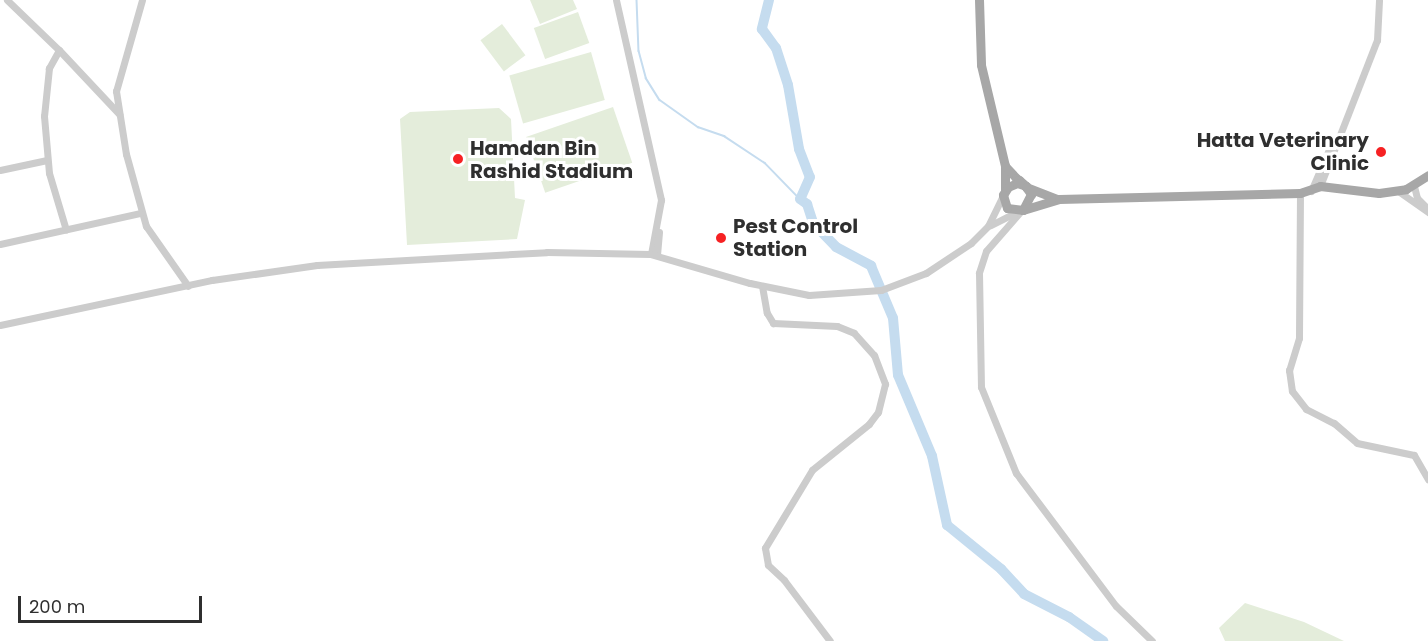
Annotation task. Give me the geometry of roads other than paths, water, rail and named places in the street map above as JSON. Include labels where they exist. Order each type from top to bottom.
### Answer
[{"type":"main road","points":[[979,0],[981,65],[1005,166],[1004,193],[1007,208],[1021,211],[1059,199],[1300,193],[1315,189],[1358,193],[1398,191],[1414,186],[1428,175]]},
{"type":"main road","points":[[1005,166],[1026,186],[1031,199],[1021,211]]},
{"type":"main road","points":[[1004,193],[1017,183],[1059,199]]},
{"type":"street","points":[[7,0],[99,91],[120,116]]},
{"type":"street","points":[[142,0],[119,83],[120,116],[140,213],[188,286]]},
{"type":"street","points":[[616,0],[658,184],[658,223],[654,255]]},
{"type":"street","points":[[1315,189],[1377,40],[1379,0]]},
{"type":"street","points":[[59,50],[51,62],[47,81],[47,160],[66,230]]},
{"type":"street","points":[[99,91],[113,90],[119,83]]},
{"type":"street","points":[[0,170],[47,160]]},
{"type":"street","points":[[1414,186],[1418,199],[1428,210]]},
{"type":"street","points":[[1398,191],[1428,210]]},
{"type":"street","points":[[0,325],[188,286],[317,266],[547,252],[654,255],[762,286],[809,295],[881,290],[926,273],[971,243],[988,226],[1004,193]]},
{"type":"street","points":[[1300,193],[1299,338],[1289,370],[1292,391],[1306,409],[1334,423],[1357,443],[1414,455],[1428,478]]},
{"type":"street","points":[[988,226],[1021,211]]},
{"type":"street","points":[[1021,211],[986,251],[979,273],[981,387],[1017,473],[1116,606],[1152,641]]},
{"type":"street","points":[[0,244],[140,213]]},
{"type":"street","points":[[762,286],[766,313],[772,323],[837,326],[854,333],[874,355],[885,384],[878,412],[869,424],[812,470],[765,548],[768,565],[784,580],[830,641]]},
{"type":"waterway","points":[[637,0],[639,51],[646,78],[660,100],[698,127],[724,136],[765,163],[800,199]]},
{"type":"waterway","points":[[769,0],[762,29],[776,48],[788,85],[799,149],[810,177],[800,199],[807,204],[813,223],[836,247],[871,266],[893,318],[898,375],[932,456],[947,525],[1001,569],[1024,594],[1069,617],[1103,641]]},
{"type":"place","name":"Hatta Veterinary Clinic","points":[[1381,152]]},
{"type":"place","name":"Hamdan Bin Rashid Stadium","points":[[458,159]]},
{"type":"place","name":"Pest Control Station","points":[[721,238]]}]
